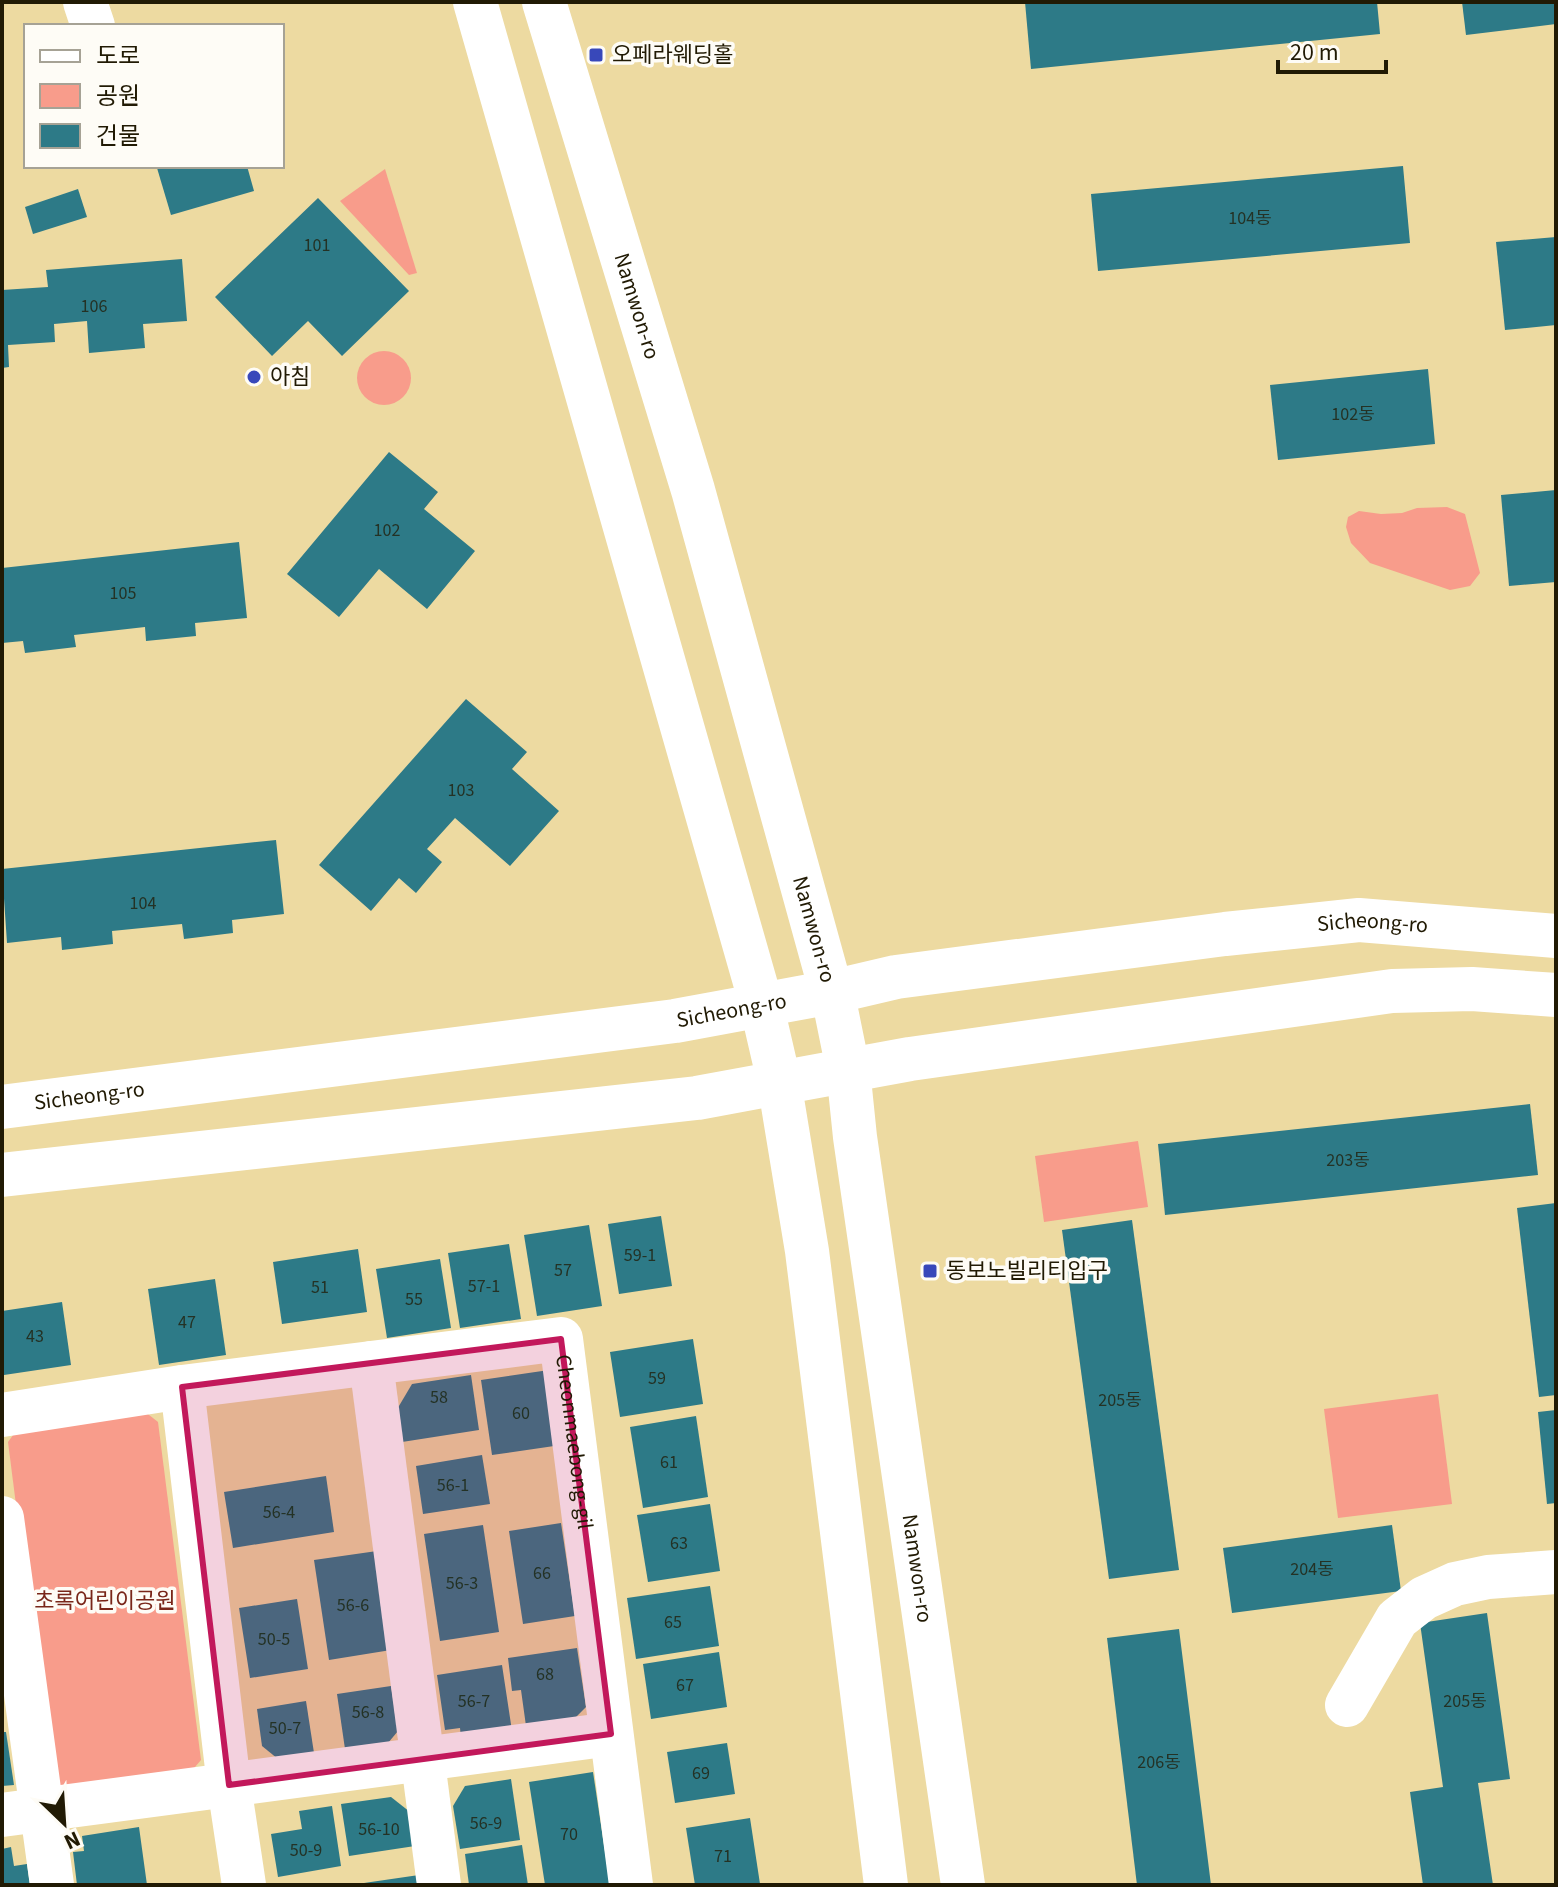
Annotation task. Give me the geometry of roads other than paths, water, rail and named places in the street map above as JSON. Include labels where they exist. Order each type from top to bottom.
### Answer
[{"type":"street","points":[[85,2],[92,24]]},
{"type":"street","points":[[475,2],[761,1003],[779,1081],[807,1251],[886,1885]]},
{"type":"street","name":"Namwon-ro","points":[[544,2],[693,490],[832,992],[848,1069],[963,1885]]},
{"type":"street","name":"Sicheong-ro","points":[[2,1107],[675,1021],[896,977],[1225,934],[1359,920],[1556,936]]},
{"type":"street","points":[[2,1175],[697,1098],[848,1069],[1392,991],[1472,989],[1556,995]]},
{"type":"street","name":"Cheonmaebong-gil","points":[[2,1415],[182,1387],[561,1339],[631,1885]]},
{"type":"street","points":[[371,1363],[439,1885]]},
{"type":"street","points":[[182,1387],[229,1785],[244,1885]]},
{"type":"street","points":[[2,1518],[22,1812],[52,1885]]},
{"type":"street","points":[[1347,1705],[1397,1619],[1424,1598],[1455,1584],[1488,1577],[1556,1572]]},
{"type":"street","points":[[22,1812],[611,1734]]},
{"type":"place","name":"오페라웨딩홀","points":[[596,55]]},
{"type":"place","name":"아침","points":[[254,377]]},
{"type":"place","name":"동보노빌리티입구","points":[[930,1271]]},
{"type":"park label","name":"초록어린이공원","points":[[105,1601]]}]
